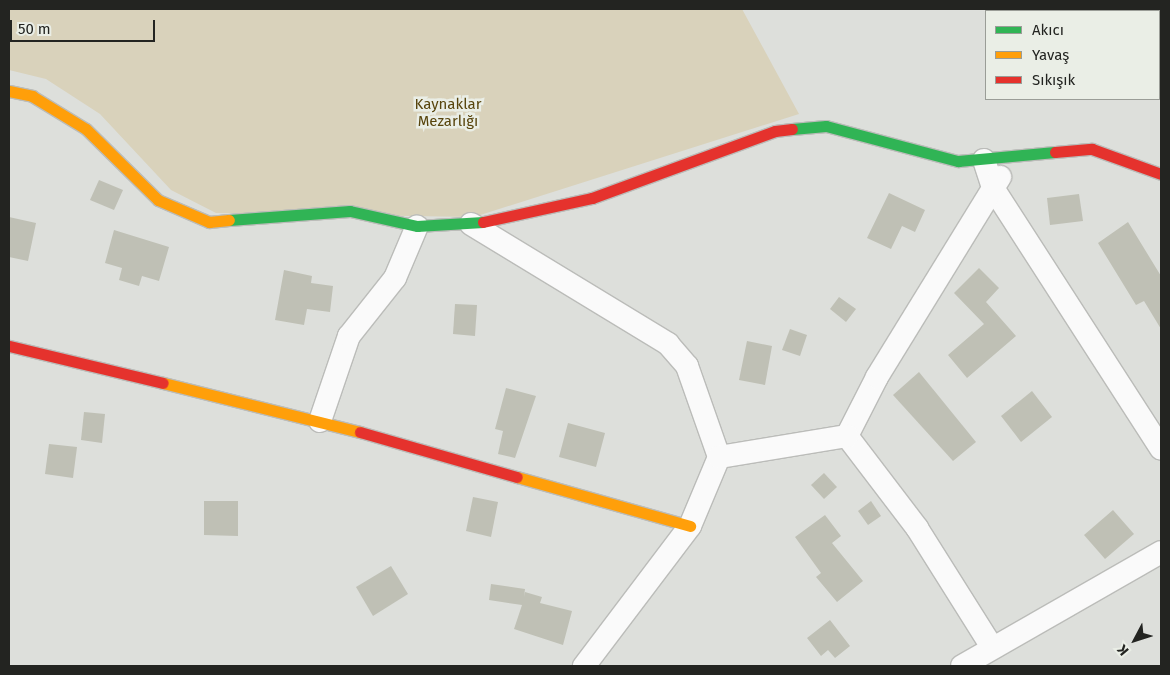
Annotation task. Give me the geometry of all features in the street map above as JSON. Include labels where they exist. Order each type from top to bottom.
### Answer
[{"type":"street","points":[[9,91],[32,96],[86,129],[158,200],[210,222],[350,211],[417,226],[471,224],[592,198],[775,131],[826,126],[958,162],[1011,159],[1092,148],[1161,174]]},
{"type":"street","points":[[847,436],[877,377],[1011,159]]},
{"type":"street","points":[[984,160],[993,188],[1161,449]]},
{"type":"street","points":[[471,224],[668,344],[687,366],[719,458],[690,526],[584,666]]},
{"type":"street","points":[[320,421],[349,336],[395,278],[417,226]]},
{"type":"street","points":[[9,346],[320,421],[690,526]]},
{"type":"street","points":[[719,458],[847,436]]},
{"type":"street","points":[[847,436],[917,528],[992,646]]},
{"type":"street","points":[[962,666],[992,646],[1161,552]]},
{"type":"green space","name":"Kaynaklar Mezarlığı","points":[[9,9],[742,9],[799,114],[474,217],[216,213],[171,190],[100,114],[46,79],[9,70]]},
{"type":"building","points":[[99,180],[123,190],[114,210],[90,200]]},
{"type":"building","points":[[889,193],[925,210],[915,232],[902,226],[891,249],[867,238]]},
{"type":"building","points":[[1079,194],[1083,221],[1050,225],[1047,198]]},
{"type":"building","points":[[9,217],[36,223],[28,261],[9,257]]},
{"type":"building","points":[[1128,222],[1161,276],[1161,329],[1144,301],[1136,305],[1098,243]]},
{"type":"building","points":[[114,230],[169,247],[159,281],[142,276],[139,286],[119,280],[122,268],[105,263]]},
{"type":"building","points":[[979,268],[999,288],[986,302],[1016,336],[967,378],[948,355],[984,324],[954,293]]},
{"type":"building","points":[[284,270],[312,276],[311,283],[333,286],[330,312],[307,309],[304,325],[275,320]]},
{"type":"building","points":[[839,297],[856,309],[846,322],[830,309]]},
{"type":"building","points":[[455,304],[477,305],[475,336],[453,334]]},
{"type":"building","points":[[790,329],[807,335],[800,356],[782,350]]},
{"type":"building","points":[[747,341],[772,346],[765,385],[739,380]]},
{"type":"building","points":[[919,372],[976,442],[953,461],[893,395]]},
{"type":"building","points":[[506,388],[536,396],[515,458],[498,454],[503,431],[495,429]]},
{"type":"building","points":[[1032,391],[1052,417],[1021,442],[1001,416]]},
{"type":"building","points":[[84,412],[105,414],[102,443],[81,440]]},
{"type":"building","points":[[568,423],[605,433],[596,467],[559,457]]},
{"type":"building","points":[[49,444],[77,447],[73,478],[45,474]]},
{"type":"building","points":[[824,473],[837,487],[824,499],[811,485]]},
{"type":"building","points":[[473,497],[498,502],[491,537],[466,531]]},
{"type":"building","points":[[204,501],[238,501],[238,536],[204,535]]},
{"type":"building","points":[[871,501],[881,516],[868,525],[858,511]]},
{"type":"building","points":[[1113,510],[1134,534],[1105,559],[1084,535]]},
{"type":"building","points":[[825,515],[841,536],[832,543],[863,581],[837,602],[816,577],[821,573],[795,537]]},
{"type":"building","points":[[391,566],[408,594],[373,616],[356,587]]},
{"type":"building","points":[[491,584],[525,589],[524,597],[525,592],[542,597],[540,603],[572,611],[563,645],[514,629],[522,605],[489,600]]},
{"type":"building","points":[[830,620],[850,646],[835,658],[828,650],[821,656],[807,638]]},
{"type":"traffic: fast","points":[[792,129],[826,126],[958,161],[1055,152]]},
{"type":"traffic: fast","points":[[229,220],[350,211],[417,226],[483,222]]},
{"type":"traffic: slow","points":[[9,91],[32,96],[86,129],[158,200],[209,222],[229,220]]},
{"type":"traffic: slow","points":[[163,383],[360,432]]},
{"type":"traffic: slow","points":[[517,477],[690,526]]},
{"type":"traffic: jam","points":[[483,222],[592,198],[775,131],[792,129]]},
{"type":"traffic: jam","points":[[1055,152],[1092,149],[1161,174]]},
{"type":"traffic: jam","points":[[9,346],[163,383]]},
{"type":"traffic: jam","points":[[360,432],[517,477]]}]
